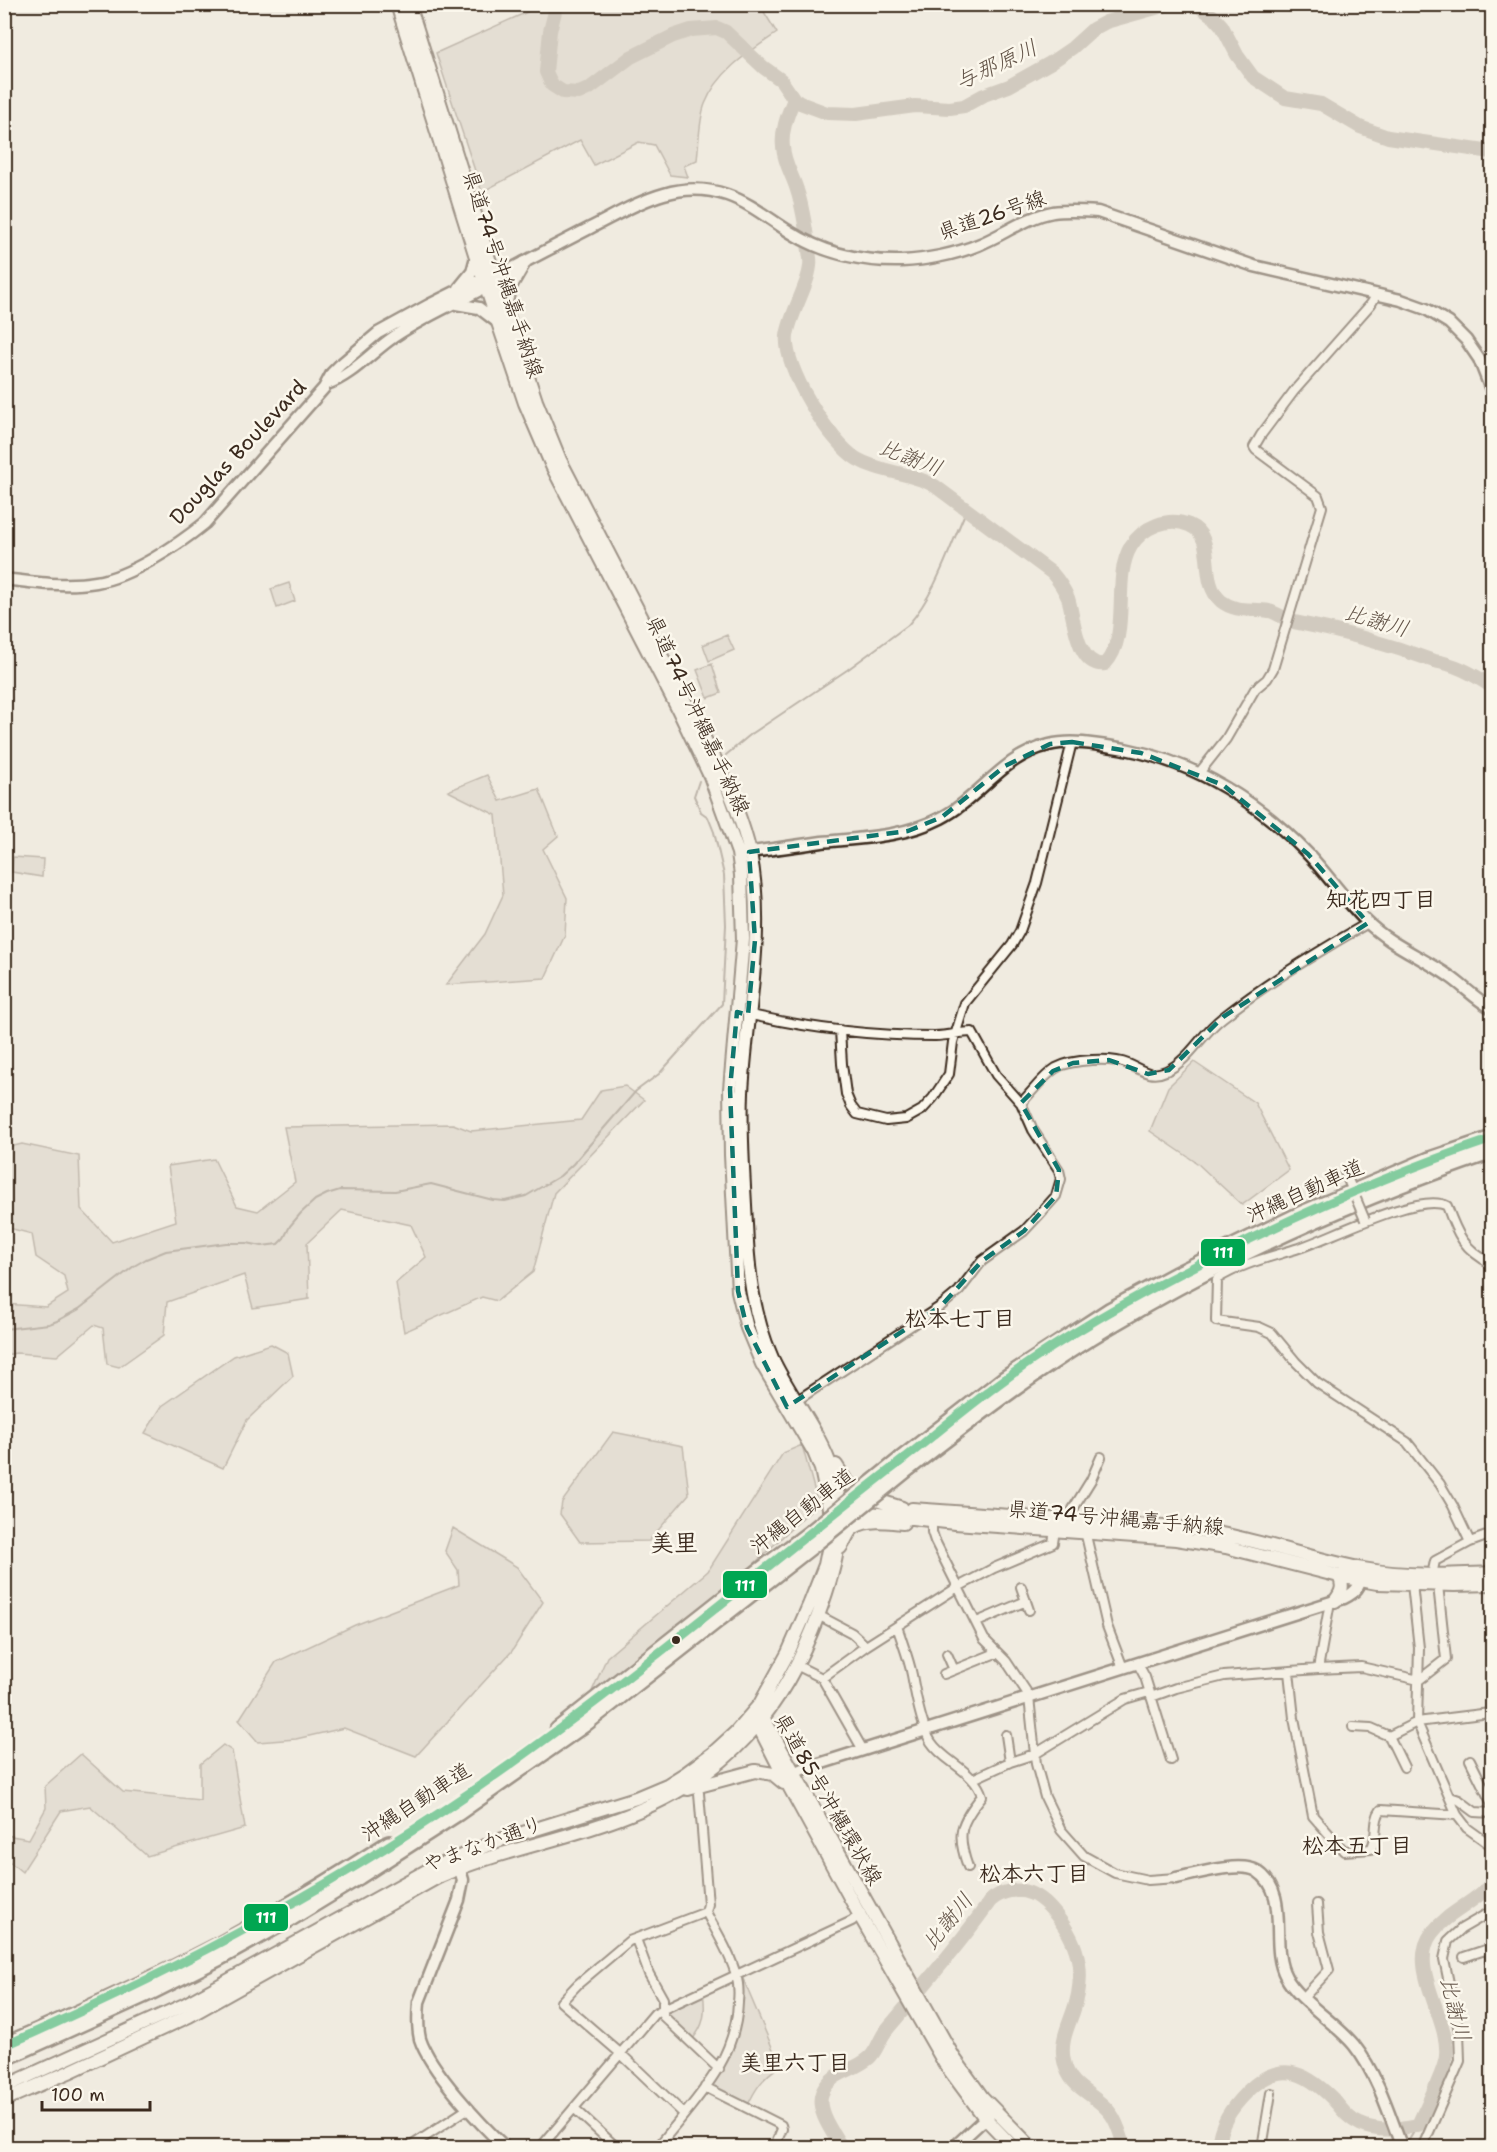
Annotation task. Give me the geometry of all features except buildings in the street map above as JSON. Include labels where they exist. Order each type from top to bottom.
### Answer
[{"type":"highway","name":"沖縄自動車道","points":[[4,2058],[150,1992],[220,1957],[287,1920],[457,1813],[584,1724],[906,1463],[1005,1379],[1120,1305],[1310,1210],[1430,1160],[1492,1139]]},
{"type":"highway","name":"沖縄自動車道","points":[[906,1463],[1012,1389],[1126,1316],[1304,1225],[1435,1171],[1492,1151]]},
{"type":"highway","name":"沖縄自動車道","points":[[4,2046],[114,1997],[215,1947],[290,1906],[452,1805],[553,1734],[743,1584],[813,1538]]},
{"type":"main road","name":"県道74号沖縄嘉手納線","points":[[397,4],[476,256],[505,307],[536,401],[560,459],[717,763],[733,800],[755,905],[755,940],[743,1013],[742,1096],[751,1288],[759,1324],[772,1358],[837,1508]]},
{"type":"main road","name":"県道74号沖縄嘉手納線","points":[[408,4],[460,169],[500,325],[525,403],[543,448],[678,709],[744,852]]},
{"type":"main road","points":[[505,307],[510,287],[524,263]]},
{"type":"main road","name":"県道74号沖縄嘉手納線","points":[[792,1404],[827,1455],[837,1508]]},
{"type":"main road","points":[[827,1455],[846,1481],[864,1496],[902,1508]]},
{"type":"main road","name":"県道74号沖縄嘉手納線","points":[[837,1508],[902,1508],[1015,1518],[1156,1525],[1228,1534],[1362,1575],[1412,1584],[1492,1573]]},
{"type":"main road","name":"県道74号沖縄嘉手納線","points":[[837,1508],[932,1522],[1176,1539],[1226,1547],[1339,1576],[1362,1575],[1492,1584]]},
{"type":"main road","name":"やまなか通り","points":[[458,1863],[627,1816],[682,1790],[721,1763],[779,1698],[796,1665],[818,1615],[834,1569],[839,1549],[837,1508]]},
{"type":"main road","name":"やまなか通り","points":[[4,2100],[69,2072],[187,2010],[377,1897],[458,1863],[500,1840],[606,1809],[667,1785],[713,1753],[758,1719],[765,1695],[788,1653],[819,1581],[837,1508]]},
{"type":"main road","points":[[839,1549],[850,1532],[860,1525],[932,1522]]},
{"type":"main road","points":[[1332,1601],[1341,1594],[1342,1583],[1339,1576]]},
{"type":"main road","name":"県道85号沖縄環状線","points":[[758,1719],[918,2008],[1014,2148]]},
{"type":"main road","points":[[682,1790],[697,1788],[755,1771],[773,1774],[792,1782]]},
{"type":"main road","name":"やまなか通り","points":[[4,2087],[187,2010]]},
{"type":"main road","name":"県道85号沖縄環状線","points":[[990,2114],[1032,2148]]},
{"type":"street","name":"県道26号線","points":[[490,280],[637,205],[664,194],[682,190],[703,190],[728,195],[753,207],[783,227],[822,248],[861,258],[906,261],[967,249],[1032,219],[1074,210],[1111,216],[1254,266],[1377,294],[1426,309],[1449,323],[1466,340],[1479,359],[1492,392]]},
{"type":"street","name":"Douglas Boulevard","points":[[457,291],[472,272],[476,256]]},
{"type":"street","name":"Douglas Boulevard","points":[[4,579],[70,585],[98,582],[125,572],[182,541],[205,523],[325,386],[332,373],[340,365],[378,333],[475,282],[490,280]]},
{"type":"street","name":"Douglas Boulevard","points":[[325,386],[339,380],[396,335],[478,291],[490,280]]},
{"type":"street","points":[[1199,773],[1226,739],[1255,689],[1267,679],[1273,669],[1321,517],[1321,501],[1318,496],[1254,447],[1294,391],[1377,294]]},
{"type":"street","points":[[454,304],[479,308],[500,325]]},
{"type":"street","points":[[744,852],[908,831],[942,817],[962,803],[1005,765],[1050,744],[1072,742],[1141,753],[1171,761],[1199,773],[1242,798],[1308,854],[1368,923],[1385,937],[1451,977],[1470,994],[1492,1008]]},
{"type":"street","points":[[840,1030],[844,1081],[851,1106],[857,1114],[886,1121],[906,1119],[914,1116],[933,1098],[949,1074],[955,1035],[965,1003],[1012,945],[1020,931],[1037,883],[1072,742]]},
{"type":"street","points":[[1021,1103],[1057,1068],[1073,1063],[1118,1061],[1148,1074],[1169,1070],[1180,1062],[1223,1017],[1272,982],[1368,923]]},
{"type":"street","points":[[743,1013],[784,1023],[840,1030],[912,1035],[955,1035],[969,1031],[975,1035],[996,1075],[1021,1103],[1034,1130],[1059,1170],[1061,1179],[1056,1196],[1024,1231],[982,1261],[959,1291],[941,1306],[792,1404]]},
{"type":"street","points":[[1344,1170],[1365,1220]]},
{"type":"street","points":[[1470,1542],[1440,1484],[1407,1442],[1317,1383],[1272,1333],[1259,1327],[1216,1321],[1217,1279],[1228,1272],[1272,1255],[1299,1248],[1365,1220],[1420,1204],[1443,1203],[1447,1206],[1458,1234],[1478,1257],[1492,1264]]},
{"type":"street","points":[[1101,1457],[1091,1480],[1073,1509],[1074,1521],[1085,1531],[1107,1626],[1123,1668]]},
{"type":"street","points":[[932,1522],[934,1541],[984,1639],[1006,1661],[1029,1698],[1035,1754],[1046,1797],[1053,1817],[1077,1850],[1096,1864],[1115,1873],[1148,1880],[1176,1878],[1242,1867],[1255,1870],[1266,1879],[1273,1888],[1284,1976],[1353,2044],[1366,2062],[1402,2148]]},
{"type":"street","points":[[822,1678],[866,1646],[958,1587],[994,1568],[1053,1543],[1055,1530]]},
{"type":"street","points":[[1419,1680],[1446,1659],[1435,1580],[1435,1562],[1470,1542],[1492,1533]]},
{"type":"street","points":[[792,1782],[800,1770],[1332,1601],[1354,1593],[1359,1588],[1362,1575]]},
{"type":"street","points":[[1412,1584],[1419,1648],[1418,1722],[1458,1815],[1467,1828],[1492,1846]]},
{"type":"street","points":[[1021,1587],[1029,1610]]},
{"type":"street","points":[[976,1622],[1026,1601]]},
{"type":"street","points":[[1318,1670],[1332,1601]]},
{"type":"street","points":[[818,1615],[852,1633],[866,1646]]},
{"type":"street","points":[[897,1626],[912,1675],[913,1688],[931,1743],[973,1779],[982,1796],[967,1814],[962,1830],[961,1847],[968,1867]]},
{"type":"street","points":[[944,1674],[996,1653]]},
{"type":"street","points":[[947,1654],[954,1670]]},
{"type":"street","points":[[1138,1664],[1145,1677],[1171,1760]]},
{"type":"street","points":[[796,1665],[822,1678],[863,1750]]},
{"type":"street","points":[[973,1779],[1010,1762],[1035,1754],[1125,1699],[1224,1676],[1361,1667],[1419,1680]]},
{"type":"street","points":[[1289,1672],[1294,1718],[1313,1816],[1344,1851],[1371,1849],[1375,1842],[1376,1817],[1381,1810],[1458,1815]]},
{"type":"street","points":[[1389,1736],[1418,1722],[1490,1713]]},
{"type":"street","points":[[1353,1727],[1371,1728],[1389,1736],[1404,1767]]},
{"type":"street","points":[[1006,1735],[1010,1762]]},
{"type":"street","points":[[1470,1760],[1492,1804]]},
{"type":"street","points":[[657,2148],[719,2069],[732,2042],[737,2024],[739,1991],[736,1976],[706,1912],[708,1905],[697,1788]]},
{"type":"street","points":[[1450,1797],[1459,1800],[1475,1812],[1492,1813]]},
{"type":"street","points":[[458,1863],[463,1881],[459,1900],[419,2002],[420,2037],[425,2050],[441,2074],[506,2148]]},
{"type":"street","points":[[1304,1997],[1329,1971],[1319,1932],[1317,1904]]},
{"type":"street","points":[[540,2148],[655,2013],[852,1921],[864,1911]]},
{"type":"street","points":[[1422,2148],[1460,2061],[1460,2031],[1444,1959],[1448,1941],[1461,1929],[1492,1911]]},
{"type":"street","points":[[684,2114],[620,2053],[561,2002],[620,1948],[636,1939],[706,1912]]},
{"type":"street","points":[[636,1939],[649,1974],[663,1999],[663,2016],[719,2069]]},
{"type":"street","points":[[1464,1957],[1485,1950],[1489,1952],[1492,1965]]},
{"type":"street","points":[[705,2087],[781,2125],[782,2129],[774,2148]]},
{"type":"street","points":[[1262,2148],[1271,2092]]},
{"type":"street","points":[[408,2148],[469,2108]]},
{"type":"street","points":[[574,2108],[616,2148]]},
{"type":"street","points":[[954,2148],[990,2114]]},
{"type":"highlighted area","points":[[1072,742],[1141,753],[1223,785],[1308,854],[1368,923],[1223,1017],[1169,1070],[1148,1074],[1109,1060],[1073,1063],[1053,1071],[1021,1103],[1059,1170],[1056,1196],[1024,1231],[982,1261],[941,1306],[787,1407],[747,1328],[738,1291],[730,1089],[737,1012],[748,1015],[755,940],[749,852],[908,831],[942,817],[1005,766],[1050,744]]},
{"type":"shaded area","points":[[534,5],[752,5],[761,7],[777,33],[735,63],[711,92],[702,117],[697,160],[684,166],[688,177],[670,175],[654,145],[639,142],[594,165],[580,140],[482,192],[436,53],[527,12]]},
{"type":"shaded area","points":[[289,583],[295,601],[277,608],[271,589]]},
{"type":"shaded area","points":[[727,635],[734,650],[709,661],[703,645]]},
{"type":"shaded area","points":[[712,664],[721,693],[708,698],[697,670]]},
{"type":"shaded area","points":[[487,775],[500,801],[539,789],[558,836],[543,849],[567,898],[565,935],[545,978],[446,985],[485,934],[503,895],[496,815],[448,791]]},
{"type":"shaded area","points":[[13,857],[43,859],[42,877],[12,872]]},
{"type":"shaded area","points":[[1194,1062],[1255,1103],[1289,1170],[1242,1205],[1197,1163],[1150,1131],[1168,1087]]},
{"type":"shaded area","points":[[625,1086],[644,1100],[554,1193],[533,1272],[497,1301],[482,1297],[404,1332],[396,1283],[426,1257],[411,1225],[342,1210],[307,1243],[309,1299],[253,1308],[244,1275],[167,1302],[164,1335],[119,1367],[107,1364],[103,1328],[94,1325],[57,1356],[16,1353],[5,1355],[5,1304],[46,1307],[68,1293],[64,1276],[36,1257],[32,1234],[5,1227],[5,1148],[22,1144],[79,1156],[81,1209],[112,1242],[176,1221],[168,1166],[214,1159],[237,1206],[258,1211],[295,1182],[284,1127],[453,1124],[471,1131],[581,1120],[601,1090]]},
{"type":"shaded area","points":[[271,1344],[288,1353],[293,1376],[247,1420],[223,1468],[145,1433],[162,1406],[234,1356]]},
{"type":"shaded area","points":[[613,1432],[683,1446],[689,1494],[649,1541],[580,1542],[560,1514],[562,1502]]},
{"type":"shaded area","points":[[802,1445],[818,1503],[714,1602],[589,1698],[607,1657],[708,1571],[783,1453]]},
{"type":"shaded area","points":[[453,1528],[517,1567],[543,1602],[512,1651],[416,1756],[344,1728],[296,1739],[258,1742],[239,1720],[276,1662],[355,1625],[459,1585],[458,1570],[445,1551]]},
{"type":"shaded area","points":[[223,1745],[232,1751],[245,1828],[147,1856],[90,1806],[61,1811],[22,1872],[5,1858],[5,1835],[29,1839],[46,1808],[45,1786],[81,1754],[123,1792],[200,1800],[200,1764]]},
{"type":"shaded area","points":[[741,1974],[780,2066],[760,2084],[747,2107],[705,2087],[727,2054]]},
{"type":"shaded area","points":[[703,1991],[703,2019],[699,2030],[690,2042],[662,2011]]},
{"type":"waterway","name":"与那原川","points":[[557,4],[550,31],[546,72],[552,85],[563,92],[579,93],[590,88],[631,57],[673,36],[691,30],[717,28],[726,32],[763,67],[781,80],[794,99],[800,103],[827,113],[856,114],[915,106],[950,108],[964,106],[984,95],[1009,86],[1050,63],[1072,48],[1093,29],[1106,22],[1170,4]]},
{"type":"waterway","name":"与那原川","points":[[1196,4],[1222,26],[1237,55],[1253,77],[1285,98],[1321,104],[1360,127],[1388,137],[1492,152]]},
{"type":"waterway","name":"比謝川","points":[[794,99],[784,128],[783,147],[802,207],[810,258],[808,276],[787,336],[792,366],[800,384],[810,403],[834,437],[857,459],[935,486],[1052,573],[1068,598],[1078,639],[1088,658],[1095,663],[1105,664],[1113,652],[1120,623],[1122,574],[1131,546],[1142,533],[1157,525],[1173,522],[1189,525],[1198,531],[1206,549],[1210,582],[1214,592],[1227,605],[1238,609],[1269,611],[1291,621],[1365,638],[1434,661],[1450,664],[1492,687]]},
{"type":"waterway","points":[[726,755],[750,735],[847,670],[908,625],[934,585],[966,511]]},
{"type":"waterway","points":[[4,1329],[57,1321],[79,1309],[134,1266],[166,1251],[226,1243],[262,1246],[278,1244],[290,1226],[315,1200],[340,1190],[395,1191],[431,1184],[505,1201],[526,1196],[560,1176],[636,1091],[659,1074],[722,1004],[726,925],[724,875],[714,832],[708,817],[701,812],[694,796],[699,781]]},
{"type":"waterway","name":"比謝川","points":[[1218,2148],[1223,2124],[1236,2104],[1259,2082],[1281,2073],[1291,2073],[1312,2081],[1348,2116],[1367,2127],[1396,2129],[1418,2125],[1439,2080],[1446,2056],[1442,2026],[1426,1977],[1425,1946],[1438,1926],[1492,1883]]},
{"type":"waterway","name":"比謝川","points":[[842,2148],[826,2122],[821,2107],[822,2093],[826,2086],[831,2080],[863,2063],[871,2056],[885,2031],[956,1947],[990,1901],[999,1895],[1015,1891],[1032,1894],[1046,1904],[1064,1926],[1075,1947],[1078,1957],[1079,1990],[1066,2030],[1064,2061],[1067,2071],[1077,2085],[1111,2114],[1125,2148]]},
{"type":"waterway","points":[[1406,2145],[1418,2125]]},
{"type":"transit line","name":"111","points":[[4,2046],[137,1985],[202,1952],[328,1882],[451,1806],[607,1693],[989,1391],[1061,1341],[1119,1306],[1240,1244],[1364,1187],[1492,1139]]},
{"type":"district","name":"知花四丁目","points":[[1381,899]]},
{"type":"district","name":"松本七丁目","points":[[960,1318]]},
{"type":"district","name":"美里","points":[[674,1543]]},
{"type":"district","name":"松本五丁目","points":[[1357,1845]]},
{"type":"district","name":"松本六丁目","points":[[1034,1873]]},
{"type":"district","name":"美里六丁目","points":[[795,2062]]}]
